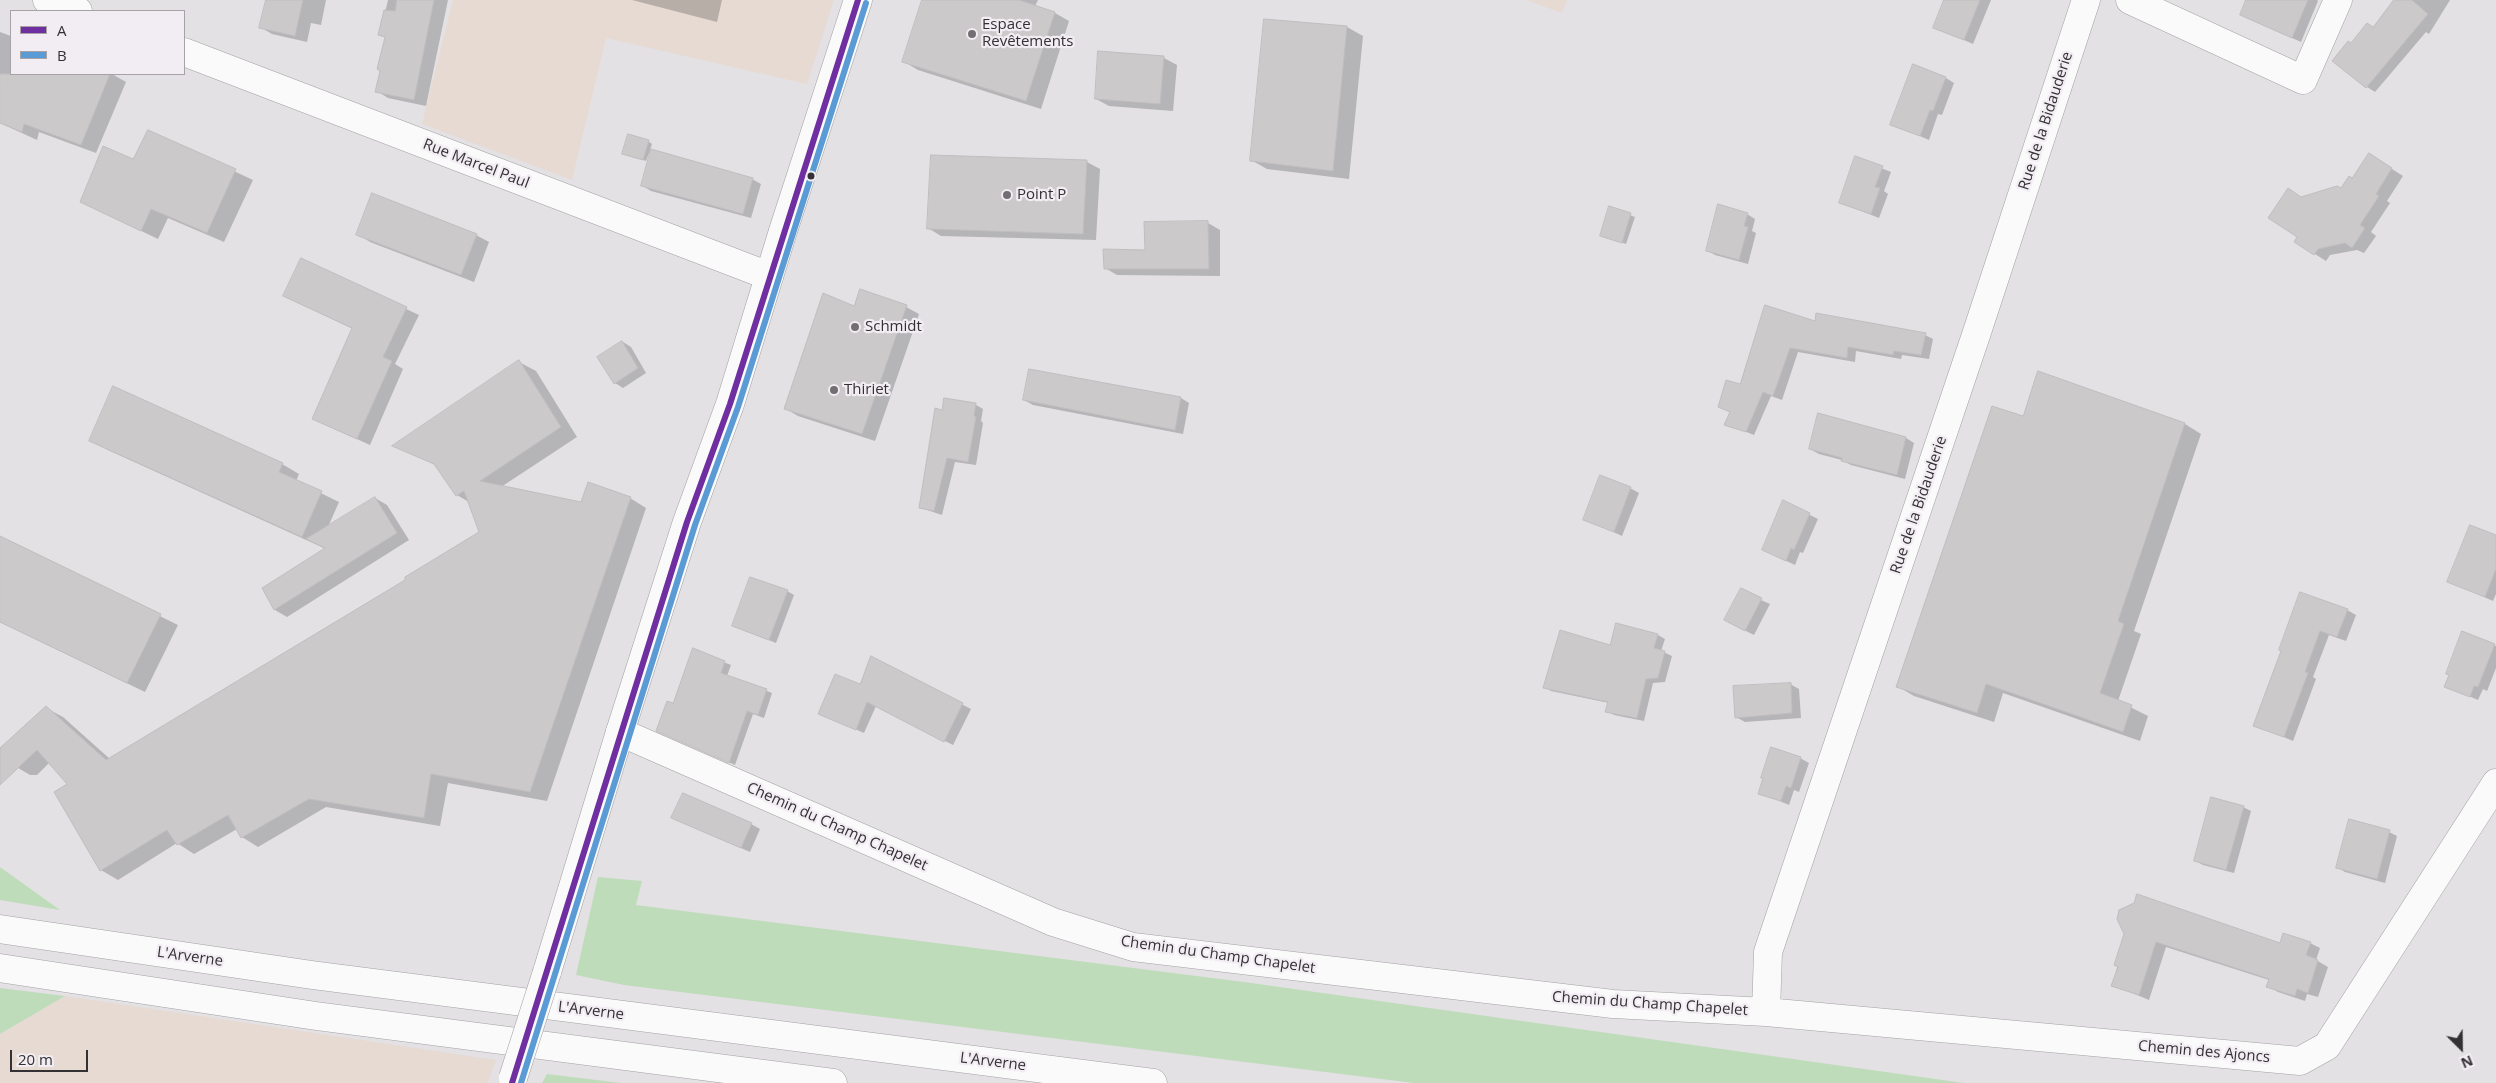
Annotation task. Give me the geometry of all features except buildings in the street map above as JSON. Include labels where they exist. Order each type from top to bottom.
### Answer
[{"type":"main road","points":[[48,0],[75,10]]},
{"type":"main road","points":[[513,1080],[687,522],[730,404],[858,0]]},
{"type":"main road","name":"Rue de la Bidauderie","points":[[1766,1012],[1768,952],[1971,351],[2086,0]]},
{"type":"main road","points":[[2130,0],[2303,80],[2338,0]]},
{"type":"main road","name":"Rue Marcel Paul","points":[[185,52],[769,276]]},
{"type":"main road","name":"Chemin du Champ Chapelet","points":[[620,732],[1053,922],[1133,947],[1613,1004],[1766,1012]]},
{"type":"main road","name":"Chemin des Ajoncs","points":[[1766,1012],[2300,1061],[2327,1046],[2496,783]]},
{"type":"main road","name":"L'Arverne","points":[[0,929],[332,977],[1153,1083]]},
{"type":"main road","points":[[0,968],[316,1016],[833,1083]]},
{"type":"shaded area","points":[[453,0],[834,0],[807,84],[606,38],[572,180],[422,124]]},
{"type":"shaded area","points":[[1526,0],[1567,0],[1562,13]]},
{"type":"shaded area","points":[[65,996],[496,1060],[488,1083],[0,1083],[0,1034]]},
{"type":"green space","points":[[0,867],[60,910],[0,900]]},
{"type":"green space","points":[[598,877],[642,881],[636,905],[1244,982],[1964,1083],[1414,1083],[624,985],[576,975]]},
{"type":"green space","points":[[0,988],[65,996],[0,1034]]},
{"type":"green space","points":[[547,1074],[621,1083],[542,1083]]},
{"type":"transit line","name":"A","points":[[512,1083],[687,522],[730,404],[858,0]]},
{"type":"transit line","name":"B","points":[[521,1083],[695,525],[738,407],[866,3]]},
{"type":"place","name":"Espace Revêtements","points":[[972,34]]},
{"type":"place","name":"Point P","points":[[1007,195]]},
{"type":"place","name":"Schmidt","points":[[855,327]]},
{"type":"place","name":"Thiriet","points":[[834,390]]}]
